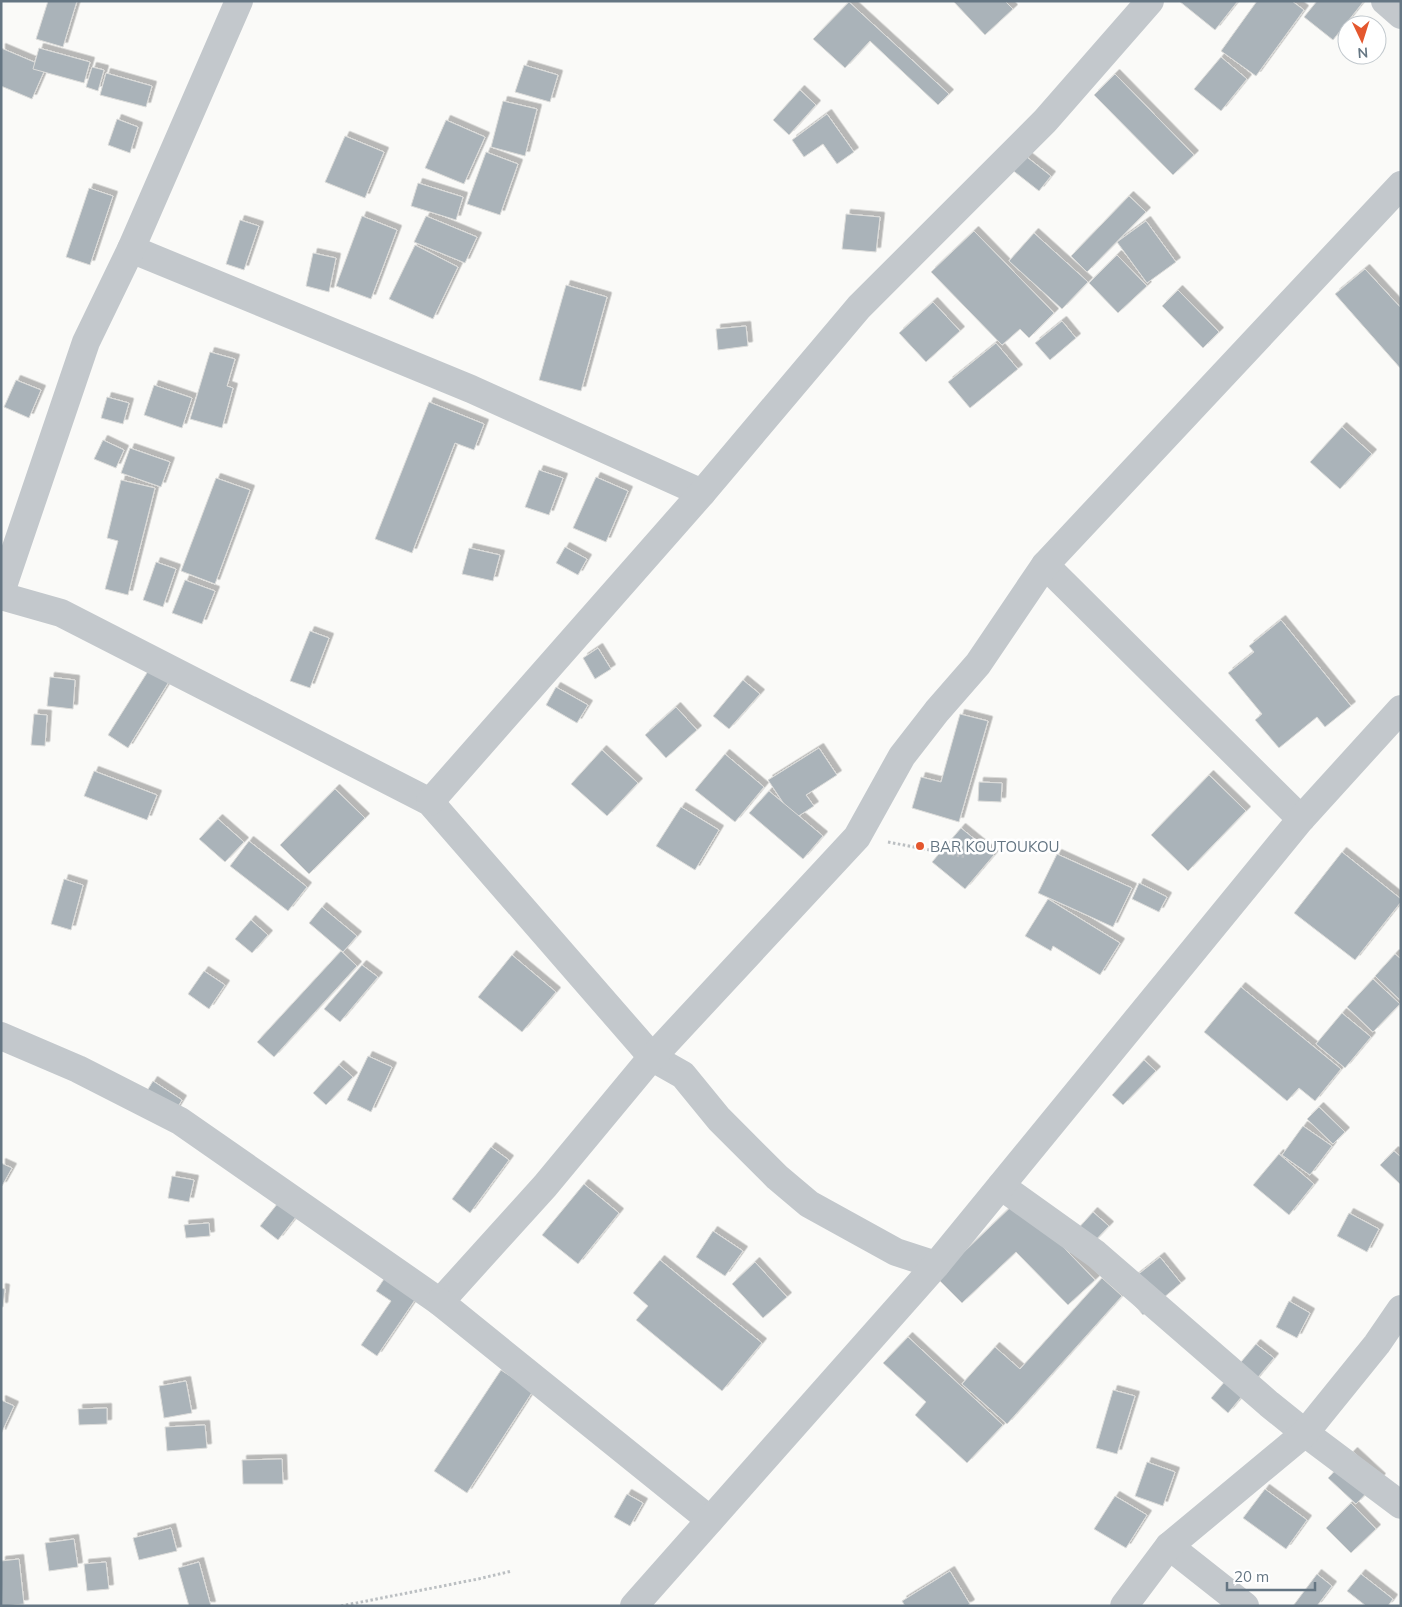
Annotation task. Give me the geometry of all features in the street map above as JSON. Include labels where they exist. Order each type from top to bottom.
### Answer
[{"type":"street","points":[[239,1],[131,249],[86,342],[1,594],[61,613],[430,802],[653,1058],[683,1075],[719,1119],[777,1177],[809,1204],[896,1252],[936,1265]]},
{"type":"street","points":[[430,802],[702,493],[859,307],[1045,122],[1150,1]]},
{"type":"street","points":[[1385,1],[1401,15]]},
{"type":"street","points":[[440,1302],[545,1186],[647,1063],[857,836],[902,756],[937,711],[978,664],[1045,565],[1401,185]]},
{"type":"street","points":[[131,249],[471,389],[702,493]]},
{"type":"street","points":[[1045,565],[1301,819]]},
{"type":"street","points":[[639,1604],[710,1520],[936,1265],[1301,819],[1401,708]]},
{"type":"street","points":[[1,1036],[78,1069],[180,1122],[440,1302],[710,1520]]},
{"type":"street","points":[[1001,1186],[1096,1254],[1269,1404],[1401,1504]]},
{"type":"street","points":[[1124,1606],[1169,1546],[1305,1433],[1377,1344],[1401,1309]]},
{"type":"street","points":[[1169,1546],[1245,1606]]},
{"type":"path","points":[[857,836],[966,857]]},
{"type":"path","points":[[342,1606],[512,1571]]},
{"type":"building","points":[[48,1],[77,1],[63,47],[36,39]]},
{"type":"building","points":[[953,1],[1005,1],[1013,9],[985,35]]},
{"type":"building","points":[[1179,1],[1238,1],[1215,30]]},
{"type":"building","points":[[1257,1],[1292,1],[1304,10],[1256,76],[1221,51]]},
{"type":"building","points":[[1317,1],[1364,1],[1353,15],[1337,15],[1337,35],[1333,40],[1304,17]]},
{"type":"building","points":[[849,2],[949,94],[938,105],[870,41],[845,68],[813,39]]},
{"type":"building","points":[[1,48],[46,67],[32,99],[1,86]]},
{"type":"building","points":[[39,48],[90,62],[84,83],[33,69]]},
{"type":"building","points":[[1221,57],[1247,79],[1221,111],[1194,89]]},
{"type":"building","points":[[524,65],[558,75],[550,102],[515,92]]},
{"type":"building","points":[[92,67],[104,70],[98,91],[86,87]]},
{"type":"building","points":[[106,73],[152,86],[146,107],[100,95]]},
{"type":"building","points":[[1115,74],[1194,155],[1173,175],[1094,95]]},
{"type":"building","points":[[800,90],[816,105],[789,135],[773,120]]},
{"type":"building","points":[[503,101],[537,109],[525,156],[491,147]]},
{"type":"building","points":[[827,114],[854,152],[837,164],[823,144],[804,157],[792,140]]},
{"type":"building","points":[[117,119],[138,127],[130,153],[108,145]]},
{"type":"building","points":[[446,120],[485,137],[464,184],[425,168]]},
{"type":"building","points":[[345,136],[384,152],[365,198],[325,182]]},
{"type":"building","points":[[486,152],[518,164],[500,215],[467,204]]},
{"type":"building","points":[[1023,154],[1051,176],[1039,191],[1011,169]]},
{"type":"building","points":[[418,183],[463,197],[456,220],[411,206]]},
{"type":"building","points":[[89,188],[113,196],[90,265],[66,257]]},
{"type":"building","points":[[1129,196],[1146,212],[1087,272],[1071,256]]},
{"type":"building","points":[[846,214],[880,217],[876,252],[842,249]]},
{"type":"building","points":[[362,216],[397,230],[371,299],[336,286]]},
{"type":"building","points":[[426,216],[477,237],[465,263],[414,242]]},
{"type":"building","points":[[240,220],[259,226],[244,270],[226,264]]},
{"type":"building","points":[[1146,221],[1176,262],[1147,283],[1117,242]]},
{"type":"building","points":[[974,231],[1054,313],[1029,338],[1020,329],[1002,345],[931,272]]},
{"type":"building","points":[[1034,233],[1088,282],[1062,309],[1009,261]]},
{"type":"building","points":[[415,245],[458,267],[433,319],[389,299]]},
{"type":"building","points":[[313,253],[336,258],[329,292],[306,286]]},
{"type":"building","points":[[1117,255],[1147,286],[1118,313],[1089,283]]},
{"type":"building","points":[[1365,269],[1401,308],[1401,369],[1335,294]]},
{"type":"building","points":[[566,285],[607,297],[581,391],[539,380]]},
{"type":"building","points":[[1178,290],[1219,332],[1203,348],[1162,306]]},
{"type":"building","points":[[933,302],[960,331],[926,362],[899,333]]},
{"type":"building","points":[[1062,321],[1076,338],[1050,360],[1035,343]]},
{"type":"building","points":[[746,326],[748,346],[718,350],[716,329]]},
{"type":"building","points":[[996,343],[1018,369],[970,408],[948,382]]},
{"type":"building","points":[[210,352],[235,359],[227,386],[233,388],[222,428],[190,419]]},
{"type":"building","points":[[16,380],[41,390],[29,418],[4,407]]},
{"type":"building","points":[[154,385],[192,398],[182,428],[144,415]]},
{"type":"building","points":[[107,397],[129,403],[123,424],[101,418]]},
{"type":"building","points":[[429,402],[484,424],[474,450],[455,443],[412,553],[375,539]]},
{"type":"building","points":[[1342,427],[1372,454],[1340,489],[1310,462]]},
{"type":"building","points":[[103,440],[124,450],[116,468],[94,459]]},
{"type":"building","points":[[130,448],[170,462],[161,487],[121,473]]},
{"type":"building","points":[[539,470],[563,478],[549,515],[525,507]]},
{"type":"building","points":[[596,477],[628,491],[606,542],[573,528]]},
{"type":"building","points":[[216,478],[250,490],[215,584],[181,571]]},
{"type":"building","points":[[121,480],[155,488],[128,595],[105,589],[118,541],[107,538]]},
{"type":"building","points":[[565,547],[587,559],[578,575],[556,563]]},
{"type":"building","points":[[469,548],[500,555],[493,581],[462,574]]},
{"type":"building","points":[[156,562],[176,569],[163,607],[143,600]]},
{"type":"building","points":[[185,580],[215,591],[202,624],[172,613]]},
{"type":"building","points":[[1281,620],[1351,706],[1325,727],[1317,717],[1279,748],[1255,720],[1262,714],[1228,673],[1254,652],[1249,646]]},
{"type":"building","points":[[310,631],[329,638],[310,688],[290,681]]},
{"type":"building","points":[[598,648],[611,669],[595,679],[583,658]]},
{"type":"building","points":[[150,668],[170,680],[128,748],[108,735]]},
{"type":"building","points":[[50,677],[75,680],[73,709],[47,706]]},
{"type":"building","points":[[743,680],[760,694],[729,729],[713,716]]},
{"type":"building","points":[[556,687],[588,705],[577,723],[546,705]]},
{"type":"building","points":[[676,707],[697,730],[666,758],[645,735]]},
{"type":"building","points":[[34,714],[47,715],[45,746],[31,745]]},
{"type":"building","points":[[960,714],[988,721],[959,822],[912,808],[921,777],[941,782]]},
{"type":"building","points":[[819,748],[837,775],[806,795],[814,806],[794,819],[768,780]]},
{"type":"building","points":[[602,750],[638,783],[607,816],[571,784]]},
{"type":"building","points":[[725,754],[764,787],[735,822],[695,790]]},
{"type":"building","points":[[94,771],[157,795],[147,820],[84,796]]},
{"type":"building","points":[[1209,775],[1246,811],[1188,871],[1151,835]]},
{"type":"building","points":[[979,782],[1002,783],[1001,802],[978,801]]},
{"type":"building","points":[[335,789],[365,818],[309,874],[280,845]]},
{"type":"building","points":[[769,791],[823,836],[803,859],[749,813]]},
{"type":"building","points":[[681,807],[719,830],[695,870],[656,846]]},
{"type":"building","points":[[218,819],[244,842],[225,862],[199,839]]},
{"type":"building","points":[[961,828],[994,855],[965,889],[932,862]]},
{"type":"building","points":[[249,841],[307,887],[288,911],[230,866]]},
{"type":"building","points":[[1342,852],[1401,899],[1401,902],[1355,960],[1294,913]]},
{"type":"building","points":[[1057,854],[1132,888],[1113,927],[1038,893]]},
{"type":"building","points":[[64,879],[83,885],[71,930],[51,924]]},
{"type":"building","points":[[1139,883],[1167,897],[1159,912],[1132,899]]},
{"type":"building","points":[[1048,899],[1120,943],[1100,975],[1053,946],[1051,951],[1025,936]]},
{"type":"building","points":[[322,907],[357,936],[343,952],[309,923]]},
{"type":"building","points":[[251,920],[268,935],[252,953],[235,939]]},
{"type":"building","points":[[341,951],[357,966],[274,1057],[257,1042]]},
{"type":"building","points":[[1395,954],[1401,959],[1400,1000],[1375,976]]},
{"type":"building","points":[[512,955],[556,992],[522,1032],[478,997]]},
{"type":"building","points":[[362,965],[378,977],[340,1022],[324,1009]]},
{"type":"building","points":[[204,971],[225,985],[209,1009],[188,994]]},
{"type":"building","points":[[1373,979],[1400,1004],[1373,1032],[1347,1007]]},
{"type":"building","points":[[1241,987],[1341,1069],[1315,1101],[1299,1088],[1287,1101],[1204,1032]]},
{"type":"building","points":[[1342,1013],[1371,1037],[1345,1068],[1316,1044]]},
{"type":"building","points":[[368,1056],[392,1067],[371,1112],[347,1100]]},
{"type":"building","points":[[1144,1060],[1156,1071],[1123,1105],[1112,1095]]},
{"type":"building","points":[[339,1065],[353,1077],[326,1105],[313,1093]]},
{"type":"building","points":[[153,1081],[182,1100],[174,1113],[145,1094]]},
{"type":"building","points":[[1319,1107],[1345,1132],[1333,1144],[1307,1119]]},
{"type":"building","points":[[1303,1126],[1332,1146],[1310,1175],[1282,1155]]},
{"type":"building","points":[[491,1147],[509,1160],[470,1213],[452,1199]]},
{"type":"building","points":[[1394,1151],[1401,1157],[1401,1185],[1380,1165]]},
{"type":"building","points":[[1279,1154],[1314,1184],[1289,1215],[1253,1185]]},
{"type":"building","points":[[1,1163],[12,1168],[2,1186],[1,1186]]},
{"type":"building","points":[[172,1176],[194,1180],[189,1202],[168,1198]]},
{"type":"building","points":[[584,1184],[619,1213],[578,1264],[542,1235]]},
{"type":"building","points":[[285,1194],[303,1208],[278,1240],[260,1226]]},
{"type":"building","points":[[1018,1200],[1095,1280],[1068,1305],[1016,1252],[962,1303],[937,1278]]},
{"type":"building","points":[[1093,1212],[1109,1226],[1090,1246],[1075,1232]]},
{"type":"building","points":[[1349,1213],[1379,1229],[1367,1252],[1337,1236]]},
{"type":"building","points":[[209,1223],[210,1236],[186,1238],[184,1225]]},
{"type":"building","points":[[713,1231],[743,1251],[725,1276],[696,1257]]},
{"type":"building","points":[[1160,1257],[1181,1283],[1143,1315],[1121,1288]]},
{"type":"building","points":[[660,1260],[762,1343],[722,1391],[636,1320],[648,1306],[633,1293]]},
{"type":"building","points":[[755,1262],[787,1297],[763,1318],[732,1284]]},
{"type":"building","points":[[390,1270],[421,1291],[377,1356],[361,1345],[391,1301],[376,1291]]},
{"type":"building","points":[[1102,1278],[1122,1296],[1007,1424],[962,1384],[995,1347],[1020,1369]]},
{"type":"building","points":[[1,1288],[5,1289],[3,1307],[1,1307]]},
{"type":"building","points":[[1289,1301],[1310,1313],[1297,1338],[1276,1327]]},
{"type":"building","points":[[908,1337],[1003,1425],[967,1463],[915,1415],[926,1402],[883,1363]]},
{"type":"building","points":[[1256,1344],[1274,1358],[1228,1413],[1211,1398]]},
{"type":"building","points":[[501,1370],[533,1391],[467,1493],[434,1471]]},
{"type":"building","points":[[186,1381],[192,1413],[164,1418],[159,1386]]},
{"type":"building","points":[[1113,1390],[1135,1396],[1117,1454],[1096,1448]]},
{"type":"building","points":[[1,1400],[14,1406],[1,1434]]},
{"type":"building","points":[[107,1408],[107,1424],[79,1425],[78,1409]]},
{"type":"building","points":[[205,1425],[207,1448],[167,1451],[165,1427]]},
{"type":"building","points":[[1353,1452],[1381,1478],[1356,1504],[1328,1478]]},
{"type":"building","points":[[282,1459],[283,1484],[243,1484],[242,1460]]},
{"type":"building","points":[[1147,1462],[1175,1472],[1163,1506],[1135,1496]]},
{"type":"building","points":[[1265,1489],[1307,1520],[1286,1549],[1243,1518]]},
{"type":"building","points":[[627,1494],[643,1503],[630,1526],[614,1517]]},
{"type":"building","points":[[1115,1496],[1147,1515],[1126,1548],[1094,1529]]},
{"type":"building","points":[[1351,1503],[1376,1529],[1351,1553],[1326,1528]]},
{"type":"building","points":[[171,1528],[177,1551],[139,1560],[133,1538]]},
{"type":"building","points":[[74,1539],[78,1567],[49,1571],[45,1543]]},
{"type":"building","points":[[19,1559],[24,1604],[2,1606],[1,1561]]},
{"type":"building","points":[[106,1562],[109,1589],[87,1591],[84,1564]]},
{"type":"building","points":[[199,1562],[211,1606],[189,1606],[178,1568]]},
{"type":"building","points":[[950,1571],[970,1604],[967,1606],[905,1606],[902,1601]]},
{"type":"building","points":[[1317,1574],[1332,1586],[1317,1606],[1293,1606]]},
{"type":"building","points":[[1361,1574],[1393,1599],[1388,1606],[1366,1606],[1347,1591]]},
{"type":"place","name":"BAR KOUTOUKOU","points":[[920,846]]}]
